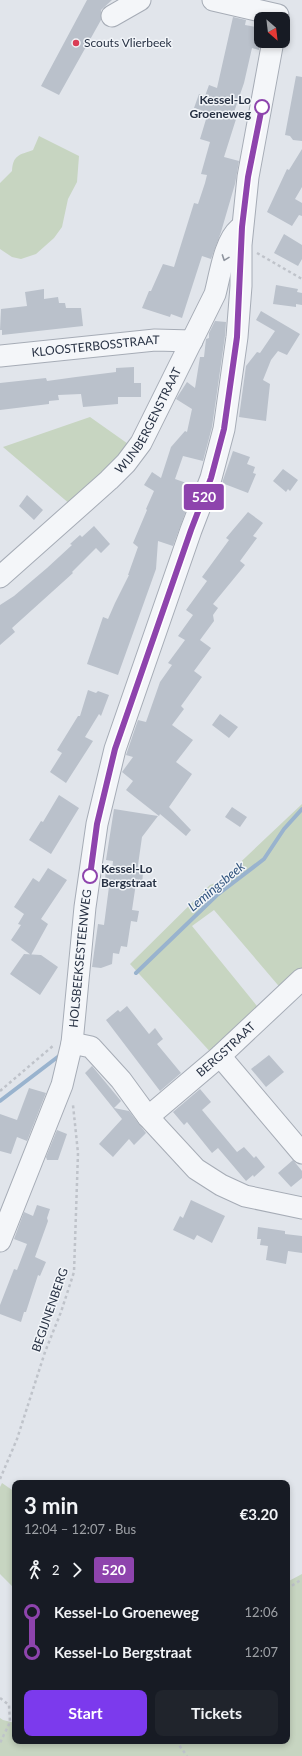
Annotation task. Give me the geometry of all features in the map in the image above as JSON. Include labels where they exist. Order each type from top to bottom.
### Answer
[{"type":"street","points":[[112,16],[140,0]]},
{"type":"street","points":[[213,0],[278,11]]},
{"type":"street","name":"HOLSBEEKSESTEENWEG","points":[[0,1241],[62,1085],[72,1043],[85,907],[97,824],[115,749],[149,648],[218,456],[233,373],[241,286],[241,236],[248,177],[272,48]]},
{"type":"street","name":"WIJNBERGENSTRAAT","points":[[0,576],[109,480],[126,463],[141,442],[214,294],[233,234],[241,236]]},
{"type":"street","points":[[214,294],[227,287],[241,286]]},
{"type":"street","name":"KLOOSTERBOSSTRAAT","points":[[0,356],[156,340],[192,341]]},
{"type":"street","name":"BERGSTRAAT","points":[[148,1117],[220,1056],[302,979]]},
{"type":"street","points":[[72,1043],[91,1047],[121,1080],[148,1117],[196,1169],[221,1185],[245,1196],[302,1208]]},
{"type":"street","points":[[220,1056],[302,1153]]},
{"type":"path","points":[[241,236],[302,279]]},
{"type":"path","points":[[0,1091],[56,1043],[72,1043]]},
{"type":"path","name":"BEGIJNENBERG","points":[[0,1479],[17,1439],[45,1352],[61,1312],[74,1272],[78,1153],[77,1138]]},
{"type":"path","points":[[290,1587],[302,1579]]},
{"type":"path","points":[[0,1698],[9,1705],[10,1722],[0,1743]]},
{"type":"path","points":[[178,1744],[187,1756]]},
{"type":"green space","points":[[39,136],[79,156],[77,182],[68,199],[62,227],[54,238],[36,254],[21,259],[12,257],[0,249],[0,183],[12,171],[15,159],[18,156],[33,150]]},
{"type":"green space","points":[[90,417],[131,446],[71,505],[3,447]]},
{"type":"green space","points":[[302,804],[302,974],[283,991],[214,910],[192,926],[261,1011],[214,1056],[130,964],[210,885],[218,882],[229,873]]},
{"type":"green space","points":[[2,1483],[12,1490],[12,1586],[0,1574],[0,1487]]},
{"type":"green space","points":[[302,1574],[302,1756],[0,1756],[0,1718],[12,1722],[12,1744],[290,1744],[290,1580]]},
{"type":"building","name":"Scouts Vlierbeek","points":[[87,0],[112,0],[101,10],[101,20],[59,95],[41,86]]},
{"type":"building","points":[[233,17],[246,20],[245,25],[254,27],[254,48],[259,48],[259,50],[252,48],[244,83],[234,112],[237,116],[224,157],[239,161],[235,184],[221,232],[211,259],[202,256],[182,318],[171,314],[170,317],[142,308],[163,264],[174,267],[194,203],[198,204],[207,175],[201,174],[210,142],[200,139],[207,116],[200,113],[201,110],[194,108],[199,94],[205,96],[209,85],[217,88]]},
{"type":"building","points":[[296,76],[302,77],[302,141],[293,140],[290,136],[285,135]]},
{"type":"building","points":[[302,149],[302,187],[295,199],[302,203],[302,216],[299,215],[292,226],[267,212],[287,169],[289,170]]},
{"type":"building","points":[[284,234],[302,245],[302,259],[298,266],[274,253]]},
{"type":"building","points":[[276,285],[298,289],[297,292],[302,293],[302,305],[296,304],[296,307],[273,304]]},
{"type":"building","points":[[44,289],[44,299],[58,297],[59,303],[65,303],[66,308],[81,308],[83,326],[2,335],[2,330],[0,330],[1,309],[27,306],[25,292]]},
{"type":"building","points":[[261,311],[300,334],[287,355],[278,351],[271,360],[263,380],[270,384],[266,421],[239,417],[246,366],[257,352],[260,353],[275,331],[256,320]]},
{"type":"building","points":[[215,321],[226,322],[225,336],[212,427],[203,461],[183,456],[175,479],[195,486],[173,546],[158,541],[156,569],[118,675],[87,664],[103,617],[108,619],[129,575],[138,547],[133,543],[154,491],[144,485],[152,472],[161,478],[171,447],[185,431],[187,432],[192,409],[176,399],[187,382],[195,388],[200,357],[204,357],[206,339],[209,338],[209,333]]},
{"type":"building","points":[[134,367],[134,383],[141,383],[141,397],[118,397],[118,404],[83,407],[81,394],[58,395],[59,400],[49,401],[49,404],[0,410],[0,383],[46,378],[47,381],[116,372],[116,368]]},
{"type":"building","points":[[233,451],[250,457],[247,464],[255,467],[253,473],[256,474],[248,493],[222,483]]},
{"type":"building","points":[[283,469],[298,480],[290,491],[288,489],[286,492],[273,481]]},
{"type":"building","points":[[27,495],[43,510],[34,520],[19,506]]},
{"type":"building","points":[[248,512],[263,523],[253,536],[257,538],[240,561],[245,565],[213,604],[218,608],[213,615],[214,621],[200,640],[211,648],[194,671],[202,677],[181,706],[184,709],[172,725],[193,740],[176,762],[192,774],[169,807],[191,830],[186,836],[160,814],[159,816],[126,790],[133,781],[122,772],[133,757],[126,755],[138,720],[146,722],[160,682],[172,665],[168,663],[185,640],[178,636],[193,615],[186,610],[207,581],[202,577],[229,540],[226,538]]},
{"type":"building","points":[[94,526],[110,544],[101,553],[96,548],[72,572],[73,573],[12,628],[15,632],[0,645],[0,605],[14,596],[47,568],[72,545],[70,544],[80,535],[82,537]]},
{"type":"building","points":[[88,690],[96,693],[98,691],[109,695],[101,716],[99,714],[85,737],[93,741],[66,783],[50,772],[62,753],[57,750],[78,716],[80,716]]},
{"type":"building","points":[[220,714],[238,727],[229,738],[212,725]]},
{"type":"building","points":[[59,795],[79,808],[51,854],[29,840],[41,821],[43,822]]},
{"type":"building","points":[[232,807],[247,817],[240,827],[225,817]]},
{"type":"building","points":[[114,809],[158,816],[142,837],[137,872],[143,873],[142,884],[136,883],[132,910],[139,911],[137,922],[131,921],[127,947],[121,946],[119,954],[113,953],[112,964],[101,968],[92,967],[98,924],[104,925],[110,879],[105,879],[106,870],[112,870],[113,861],[106,860]]},
{"type":"building","points":[[48,868],[67,880],[41,919],[48,924],[31,955],[11,940],[21,925],[18,924],[24,914],[14,907],[33,878],[39,882]]},
{"type":"building","points":[[24,954],[41,955],[58,967],[40,995],[10,974]]},
{"type":"building","points":[[127,1006],[149,1034],[155,1028],[163,1039],[157,1044],[181,1073],[160,1091],[106,1020],[118,1010],[120,1012]]},
{"type":"building","points":[[269,1055],[284,1072],[266,1087],[251,1069]]},
{"type":"building","points":[[92,1066],[121,1101],[114,1108],[129,1111],[146,1133],[134,1145],[129,1139],[113,1157],[99,1144],[122,1119],[85,1073]]},
{"type":"building","points":[[29,1088],[46,1093],[27,1141],[17,1137],[11,1154],[0,1151],[0,1114],[17,1120]]},
{"type":"building","points":[[200,1089],[211,1102],[202,1110],[237,1152],[244,1147],[254,1158],[256,1156],[265,1167],[254,1177],[253,1175],[246,1181],[218,1148],[212,1153],[187,1122],[184,1125],[173,1112]]},
{"type":"building","points":[[57,1130],[67,1134],[58,1160],[47,1160],[46,1157]]},
{"type":"building","points":[[293,1160],[302,1171],[302,1178],[291,1187],[278,1173]]},
{"type":"building","points":[[191,1200],[225,1216],[212,1243],[197,1235],[194,1240],[173,1230],[180,1216],[183,1218]]},
{"type":"building","points":[[37,1205],[50,1209],[47,1218],[48,1221],[35,1257],[46,1262],[40,1276],[38,1275],[26,1312],[24,1312],[21,1322],[0,1314],[0,1305],[14,1269],[17,1270],[27,1244],[14,1239],[24,1212],[33,1216]]},
{"type":"building","points":[[258,1227],[285,1231],[285,1234],[302,1236],[302,1253],[288,1251],[286,1264],[266,1260],[268,1246],[260,1245],[261,1239],[257,1239]]},
{"type":"waterway","name":"Lemingsbeek","points":[[136,973],[217,895],[264,859],[284,829],[302,809]]},
{"type":"waterway","name":"Lemingsbeek","points":[[0,1101],[59,1056]]},
{"type":"bus line","name":"520","points":[[90,876],[97,824],[115,749],[218,456],[233,373],[237,337],[241,286],[242,227],[248,177],[262,107]]},
{"type":"place","name":"Scouts Vlierbeek","points":[[76,43]]},
{"type":"place","name":"Kessel-Lo Groeneweg","points":[[262,107]]},
{"type":"place","name":"Kessel-Lo Bergstraat","points":[[90,876]]}]
